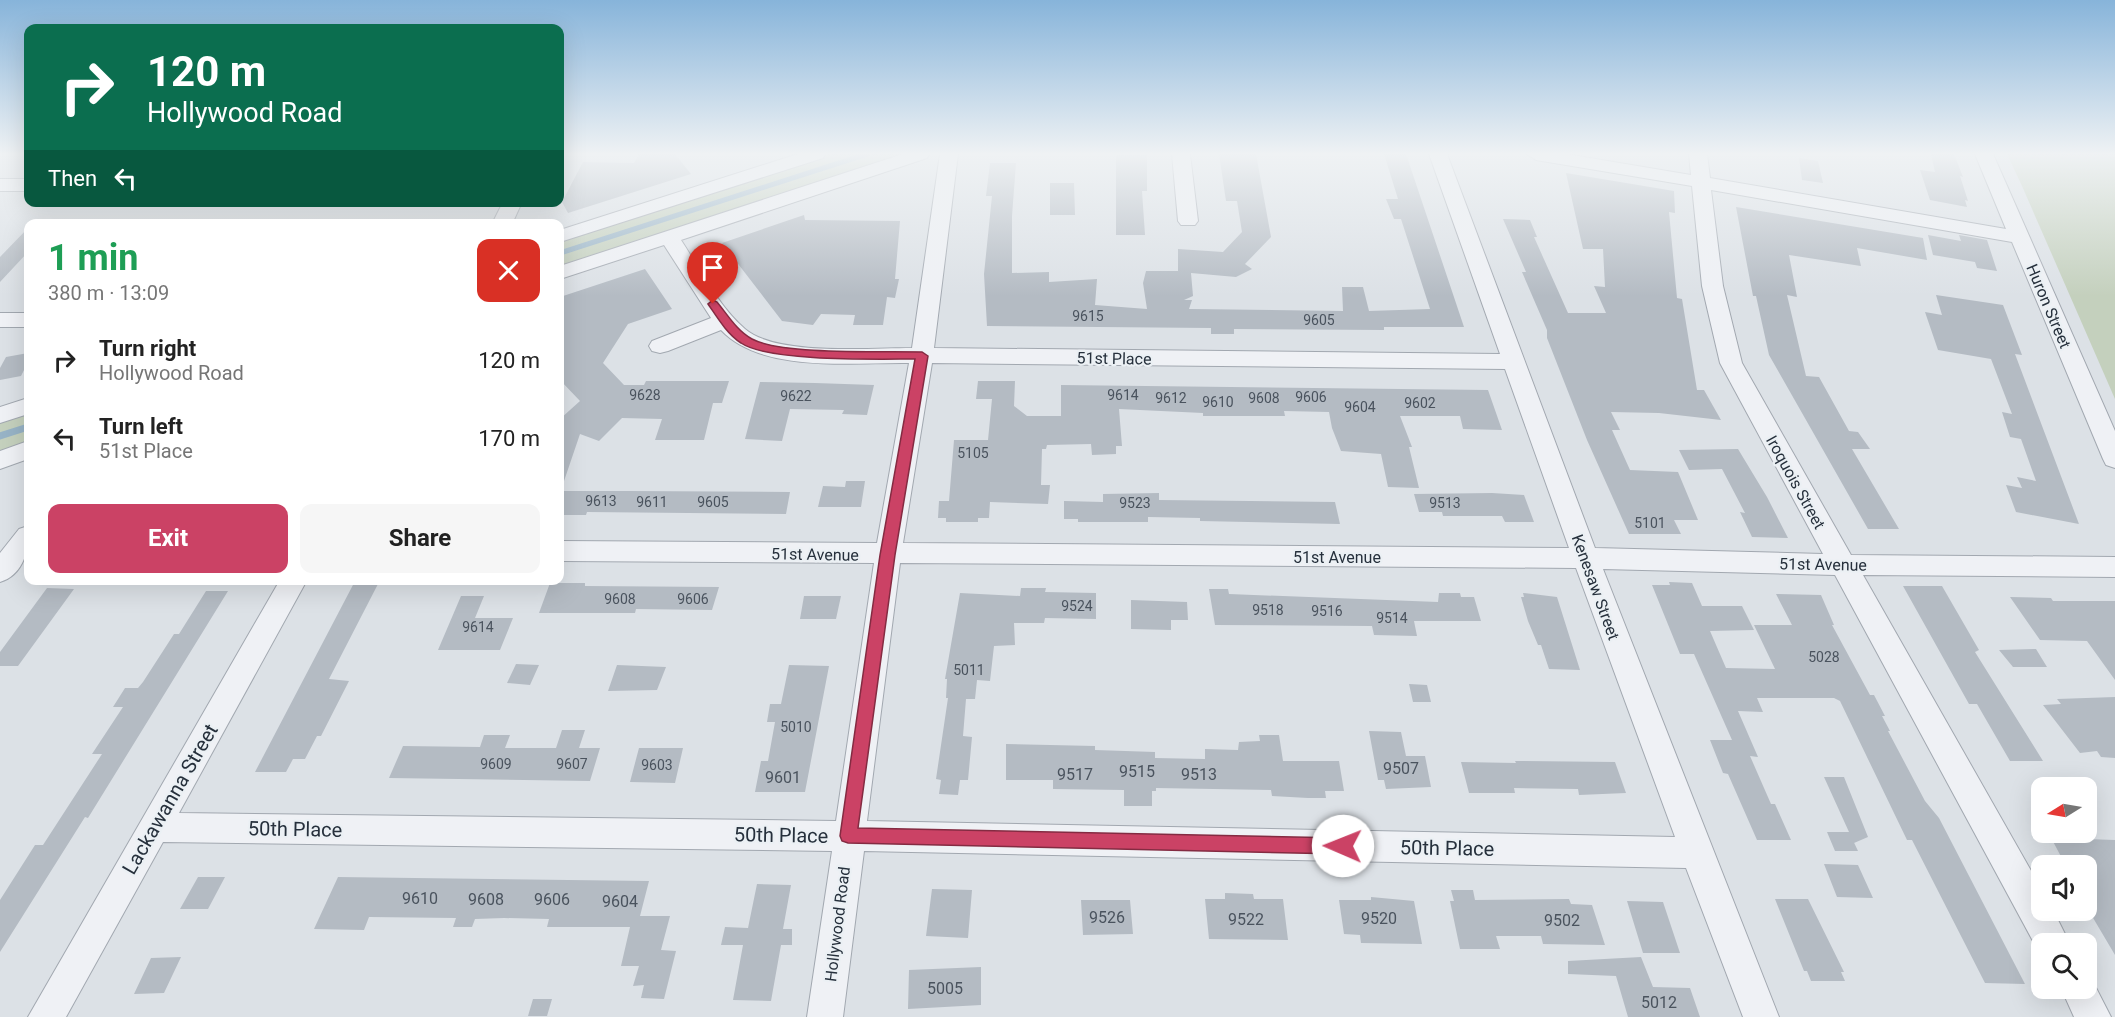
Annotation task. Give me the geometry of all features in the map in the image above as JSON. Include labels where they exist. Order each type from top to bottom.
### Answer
[{"type":"street","points":[[564,235],[667,201]]},
{"type":"street","points":[[564,272],[776,201]]},
{"type":"street","name":"Hollywood Road","points":[[825,1017],[888,555],[922,356],[943,201]]},
{"type":"street","points":[[1186,201],[1188,220]]},
{"type":"street","name":"Kenesaw Street","points":[[1455,201],[1584,558],[1761,1017]]},
{"type":"street","name":"Iroquois Street","points":[[1703,201],[1711,285],[1717,318],[1731,363],[2047,933]]},
{"type":"street","points":[[1814,201],[2019,237]]},
{"type":"street","name":"Huron Street","points":[[2004,201],[2115,459]]},
{"type":"street","name":"51st Place","points":[[669,237],[724,321],[745,340],[768,348],[804,353],[922,356],[1514,362]]},
{"type":"street","points":[[0,320],[24,320]]},
{"type":"street","points":[[660,346],[724,321]]},
{"type":"street","points":[[0,415],[24,407]]},
{"type":"street","points":[[0,460],[24,451]]},
{"type":"street","points":[[0,572],[24,541]]},
{"type":"street","name":"51st Avenue","points":[[564,551],[1584,558],[1843,565],[2115,567]]},
{"type":"street","name":"Lackawanna Street","points":[[46,1017],[291,585]]},
{"type":"street","name":"50th Place","points":[[155,827],[848,836],[1696,853]]},
{"type":"street","points":[[2084,999],[2094,1017]]},
{"type":"green space","points":[[681,201],[758,201],[564,266],[564,239]]},
{"type":"green space","points":[[2029,201],[2115,201],[2115,399]]},
{"type":"green space","points":[[24,413],[24,444],[0,452],[0,421]]},
{"type":"building","points":[[564,201],[604,201],[568,213]]},
{"type":"building","points":[[991,201],[1013,201],[1012,273],[1049,272],[1049,282],[1097,279],[1095,305],[1147,309],[1143,283],[1146,271],[1178,271],[1178,249],[1223,252],[1242,232],[1237,201],[1265,201],[1271,237],[1245,264],[1252,269],[1236,277],[1191,273],[1193,296],[1184,300],[1192,300],[1189,309],[1343,311],[1342,287],[1363,287],[1369,311],[1430,309],[1401,219],[1394,219],[1387,201],[1422,201],[1464,327],[1384,327],[1384,330],[1234,329],[1234,334],[1211,334],[1211,328],[987,326],[984,274]]},
{"type":"building","points":[[1050,201],[1075,201],[1075,215],[1050,215]]},
{"type":"building","points":[[1116,201],[1143,201],[1145,235],[1116,235]]},
{"type":"building","points":[[1572,201],[1674,201],[1675,213],[1669,212],[1677,298],[1682,299],[1697,390],[1704,390],[1721,420],[1659,413],[1611,412],[1620,430],[1612,430],[1630,470],[1678,472],[1698,520],[1674,520],[1681,534],[1629,534],[1587,440],[1547,338],[1547,330],[1522,272],[1526,272],[1503,219],[1530,220],[1537,237],[1534,237],[1568,313],[1606,313],[1594,286],[1605,287],[1603,249],[1583,249]]},
{"type":"building","points":[[1938,201],[1965,201],[1967,207]]},
{"type":"building","points":[[1736,207],[1923,238],[1927,260],[1857,248],[1861,266],[1789,255],[1797,297],[1787,295],[1806,376],[1819,377],[1849,431],[1858,432],[1870,449],[1852,449],[1899,529],[1868,529],[1769,355],[1756,296],[1753,296]]},
{"type":"building","points":[[804,215],[805,220],[900,221],[895,279],[899,279],[895,298],[887,297],[883,325],[853,325],[855,315],[821,314],[813,325],[782,321],[722,243]]},
{"type":"building","points":[[24,232],[24,256],[0,282],[0,257]]},
{"type":"building","points":[[1928,235],[1961,241],[1959,235],[1987,240],[1997,271],[1977,268],[1975,262],[1933,255]]},
{"type":"building","points":[[645,269],[672,309],[628,324],[603,363],[624,385],[644,385],[646,381],[729,381],[722,403],[713,403],[704,440],[655,440],[662,419],[622,418],[599,441],[580,434],[564,481],[564,415],[580,401],[564,384],[564,296]]},
{"type":"building","points":[[1936,295],[2003,305],[2022,355],[2015,354],[2079,524],[2016,512],[2006,485],[2022,488],[2017,477],[2036,481],[2021,439],[2010,437],[2002,412],[2012,414],[1991,359],[1938,350],[1925,312],[1942,315]]},
{"type":"building","points":[[24,354],[24,370],[21,376],[0,380],[0,368],[6,357]]},
{"type":"building","points":[[978,381],[1015,381],[1014,406],[1027,416],[1061,416],[1061,385],[1488,390],[1502,430],[1463,429],[1460,416],[1400,416],[1412,447],[1409,447],[1419,488],[1388,487],[1381,454],[1341,451],[1332,428],[1329,412],[1284,411],[1285,416],[1203,416],[1203,413],[1119,409],[1122,446],[1116,446],[1116,454],[1092,455],[1091,444],[1047,445],[1046,449],[1042,449],[1041,485],[1050,485],[1048,504],[990,502],[989,518],[978,518],[978,522],[946,522],[946,518],[938,518],[939,501],[949,501],[954,440],[988,440],[992,399],[976,399]]},
{"type":"building","points":[[760,382],[874,385],[867,415],[842,414],[844,410],[790,409],[782,441],[745,439]]},
{"type":"building","points":[[1738,449],[1788,538],[1752,537],[1740,512],[1745,513],[1722,469],[1689,470],[1679,450]]},
{"type":"building","points":[[846,481],[865,481],[861,507],[818,507],[823,486],[845,487]]},
{"type":"building","points":[[564,491],[790,492],[786,514],[587,512],[586,515],[564,515]]},
{"type":"building","points":[[1159,493],[1159,500],[1335,502],[1340,524],[1200,521],[1200,518],[1148,517],[1148,522],[1078,522],[1078,519],[1064,519],[1064,501],[1103,502],[1103,494]]},
{"type":"building","points":[[1414,494],[1524,495],[1534,522],[1505,522],[1502,516],[1443,516],[1442,512],[1419,512]]},
{"type":"building","points":[[1669,582],[1692,583],[1702,606],[1742,606],[1754,630],[1710,631],[1726,668],[1775,669],[1754,625],[1792,625],[1776,594],[1821,595],[1834,625],[1832,625],[1870,695],[1874,695],[1885,716],[1882,716],[1890,731],[1888,731],[1925,801],[1939,818],[2025,984],[1985,983],[1912,840],[1907,840],[1840,701],[1834,698],[1757,698],[1763,712],[1738,711],[1758,757],[1750,756],[1771,804],[1775,804],[1791,840],[1757,840],[1728,774],[1723,773],[1710,740],[1732,740],[1694,654],[1680,654],[1652,585],[1670,585]]},
{"type":"building","points":[[585,583],[585,586],[719,587],[712,610],[636,609],[635,613],[539,613],[549,585]]},
{"type":"building","points":[[353,585],[377,585],[329,679],[349,681],[321,736],[317,736],[305,759],[293,759],[286,772],[255,772]]},
{"type":"building","points":[[1903,586],[1942,586],[1979,650],[1975,652],[2043,761],[2010,761],[1977,704],[1969,704]]},
{"type":"building","points":[[47,588],[74,589],[18,666],[0,666],[0,652]]},
{"type":"building","points":[[1021,588],[1046,588],[1045,592],[1096,593],[1096,619],[1045,618],[1044,623],[1014,623],[1015,645],[994,646],[990,681],[977,680],[975,699],[966,699],[963,736],[972,737],[968,780],[960,780],[958,795],[939,794],[941,780],[936,779],[948,698],[946,698],[947,679],[945,679],[960,593],[1020,596]]},
{"type":"building","points":[[1209,589],[1228,589],[1229,594],[1438,602],[1439,593],[1460,593],[1461,597],[1474,597],[1481,621],[1414,621],[1417,636],[1374,635],[1372,626],[1215,625]]},
{"type":"building","points":[[206,591],[228,591],[88,818],[85,817],[0,952],[0,900],[35,845],[43,845],[102,754],[92,754],[123,707],[113,707],[125,688],[138,688],[174,634],[179,634]]},
{"type":"building","points":[[1523,593],[1557,597],[1580,670],[1549,669],[1541,645],[1538,645],[1528,621],[1521,597],[1524,597]]},
{"type":"building","points":[[461,596],[484,596],[475,618],[513,618],[500,650],[438,650]]},
{"type":"building","points":[[804,596],[841,596],[836,619],[800,619]]},
{"type":"building","points":[[2010,597],[2051,598],[2053,601],[2115,601],[2115,680],[2087,641],[2040,640]]},
{"type":"building","points":[[1131,600],[1187,602],[1188,620],[1171,620],[1171,630],[1131,629]]},
{"type":"building","points":[[2036,649],[2047,667],[2013,667],[1999,650]]},
{"type":"building","points":[[516,664],[539,665],[530,685],[507,683]]},
{"type":"building","points":[[617,665],[666,667],[657,690],[608,691]]},
{"type":"building","points":[[789,665],[829,666],[805,792],[755,792],[761,761],[768,761],[775,722],[767,722],[770,704],[781,704]]},
{"type":"building","points":[[1409,684],[1427,685],[1431,702],[1413,702]]},
{"type":"building","points":[[2115,697],[2115,758],[2101,757],[2097,751],[2080,753],[2043,705],[2061,704],[2057,699]]},
{"type":"building","points":[[562,730],[585,730],[579,748],[600,748],[590,781],[389,778],[403,746],[480,747],[484,735],[510,735],[505,748],[556,748]]},
{"type":"building","points":[[1369,731],[1401,732],[1406,756],[1425,756],[1431,787],[1386,789],[1384,780],[1378,780]]},
{"type":"building","points":[[1259,735],[1279,735],[1283,761],[1339,761],[1344,791],[1325,791],[1326,798],[1308,798],[1272,796],[1271,790],[1156,788],[1156,791],[1152,791],[1152,806],[1124,806],[1124,790],[1053,789],[1053,780],[1006,780],[1006,744],[1095,746],[1095,750],[1155,752],[1155,758],[1205,759],[1205,749],[1238,750],[1239,742],[1260,741]]},
{"type":"building","points":[[639,748],[683,748],[675,783],[630,782]]},
{"type":"building","points":[[1515,761],[1615,762],[1626,793],[1579,795],[1578,789],[1514,788],[1515,793],[1469,793],[1461,762],[1516,763]]},
{"type":"building","points":[[1824,777],[1844,777],[1868,837],[1854,843]]},
{"type":"building","points":[[1827,832],[1849,832],[1858,851],[1835,851]]},
{"type":"building","points":[[2097,839],[2115,840],[2115,955],[2095,921],[2097,921],[2097,855],[2060,855],[2054,843],[2097,843]]},
{"type":"building","points":[[1824,864],[1858,865],[1873,898],[1837,897]]},
{"type":"building","points":[[198,877],[225,877],[208,909],[180,909]]},
{"type":"building","points":[[338,877],[649,881],[640,916],[670,916],[661,950],[676,951],[664,999],[641,998],[644,985],[633,986],[639,966],[621,966],[630,927],[547,927],[549,919],[504,918],[475,919],[472,927],[453,927],[456,918],[369,917],[364,930],[314,929]]},
{"type":"building","points":[[757,884],[791,885],[783,929],[792,929],[792,945],[781,945],[771,1001],[733,1000],[743,945],[721,945],[725,927],[748,928]]},
{"type":"building","points":[[932,889],[972,890],[968,938],[926,936]]},
{"type":"building","points":[[1451,890],[1473,890],[1475,900],[1569,899],[1571,904],[1592,905],[1605,945],[1543,944],[1541,936],[1496,936],[1500,949],[1460,949],[1450,901],[1454,901]]},
{"type":"building","points":[[1225,893],[1253,894],[1254,899],[1283,899],[1288,940],[1209,939],[1205,899],[1225,899]]},
{"type":"building","points":[[1371,897],[1414,901],[1422,944],[1361,943],[1360,935],[1344,934],[1339,900],[1371,900]]},
{"type":"building","points":[[1775,899],[1808,899],[1844,972],[1841,972],[1845,981],[1811,981],[1807,971],[1804,971]]},
{"type":"building","points":[[1081,900],[1130,900],[1133,934],[1083,935]]},
{"type":"building","points":[[1627,901],[1663,902],[1680,953],[1643,953]]},
{"type":"building","points":[[181,957],[164,993],[134,994],[151,958]]},
{"type":"building","points":[[1641,957],[1653,987],[1690,988],[1700,1017],[1628,1017],[1616,976],[1568,974],[1568,961]]},
{"type":"building","points":[[981,967],[981,1005],[908,1009],[909,970]]},
{"type":"building","points":[[533,999],[552,999],[547,1016],[528,1016]]},
{"type":"waterway","points":[[564,252],[720,201]]},
{"type":"waterway","points":[[0,436],[24,428]]},
{"type":"route","points":[[713,304],[734,331],[745,340],[758,346],[804,353],[922,356],[888,555],[848,836],[1343,846]]}]
